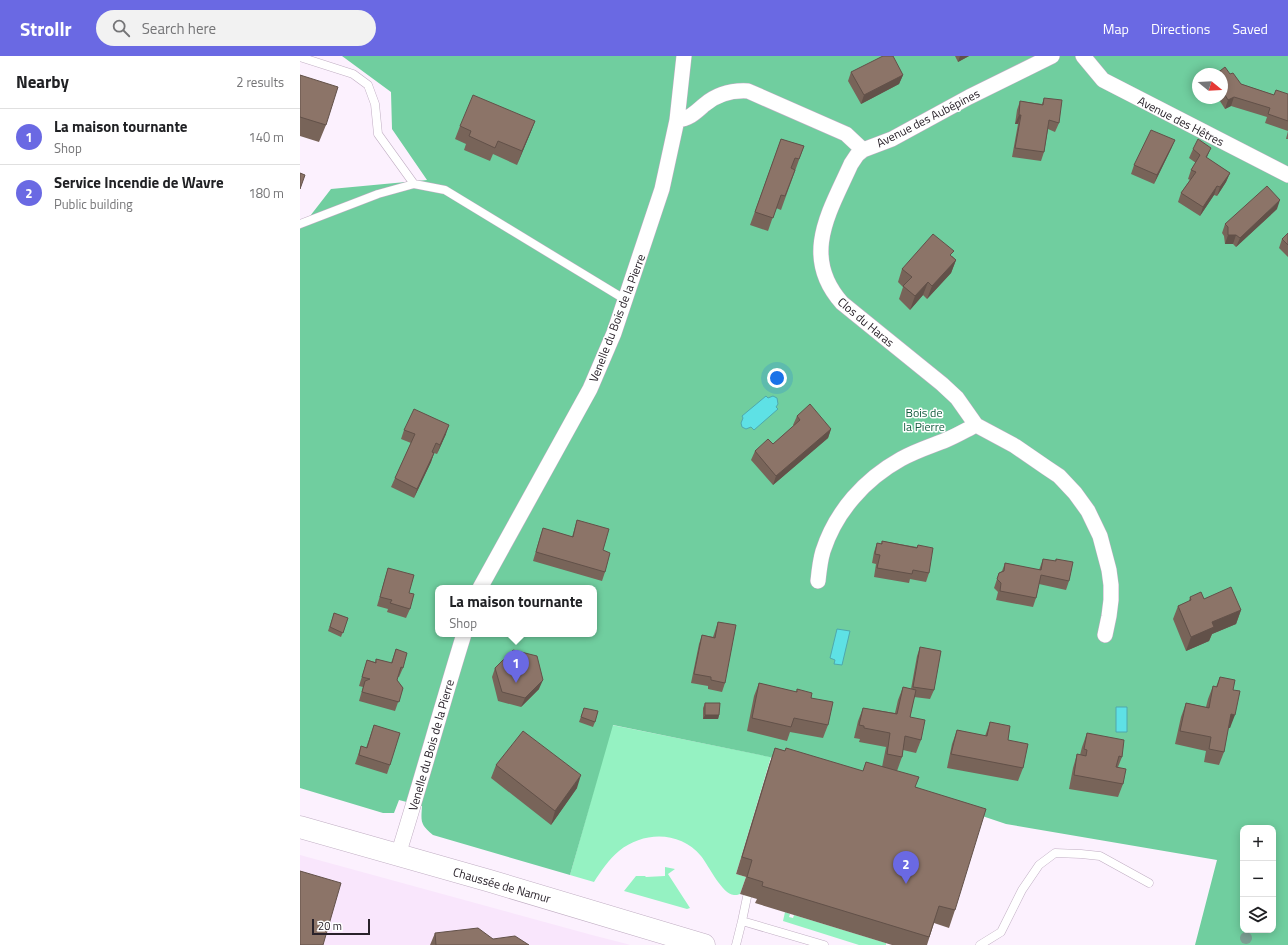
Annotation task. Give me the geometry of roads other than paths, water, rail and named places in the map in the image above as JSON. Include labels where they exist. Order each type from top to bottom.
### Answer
[{"type":"main road","name":"Chaussée de Namur","points":[[300,827],[704,945]]},
{"type":"street","name":"Venelle du Bois de la Pierre","points":[[482,585],[590,389],[608,349],[659,202],[677,120],[684,56]]},
{"type":"street","name":"Avenue des Aubépines","points":[[677,120],[689,117],[717,96],[734,91],[748,91],[846,134],[864,150],[892,139],[969,97],[1052,56]]},
{"type":"street","name":"Avenue des Hêtres","points":[[1083,56],[1103,80],[1288,174]]},
{"type":"street","name":"Clos du Haras","points":[[864,150],[857,155],[851,164],[822,233],[820,252],[825,278],[835,295],[842,303],[958,398],[976,425],[1015,446],[1048,468],[1059,476],[1075,493],[1088,511],[1100,536],[1109,570],[1112,600],[1105,635]]},
{"type":"street","points":[[818,581],[823,552],[833,527],[853,497],[867,483],[901,458],[946,440],[976,425]]},
{"type":"street","name":"Venelle du Bois de la Pierre","points":[[398,855],[463,637]]},
{"type":"lane","points":[[300,56],[352,74],[368,85],[375,104],[378,134],[414,184]]},
{"type":"lane","points":[[300,224],[378,194],[414,184],[445,190],[626,300]]},
{"type":"lane","points":[[980,945],[1001,932],[1022,890],[1039,865],[1055,853],[1100,856],[1149,883]]},
{"type":"lane","points":[[736,945],[748,896]]},
{"type":"lane","points":[[742,921],[824,945]]},
{"type":"water","points":[[766,396],[768,398],[773,396],[777,398],[778,404],[776,407],[778,409],[754,430],[751,427],[746,429],[742,427],[742,416]]},
{"type":"water","points":[[837,629],[850,631],[842,665],[834,664],[835,660],[830,658]]},
{"type":"water","points":[[1116,707],[1127,707],[1127,732],[1116,732]]},
{"type":"place","name":"La maison tournante","points":[[516,683]]},
{"type":"place","name":"Service Incendie de Wavre","points":[[906,884]]},
{"type":"park label","name":"Bois de la Pierre","points":[[924,419]]}]
